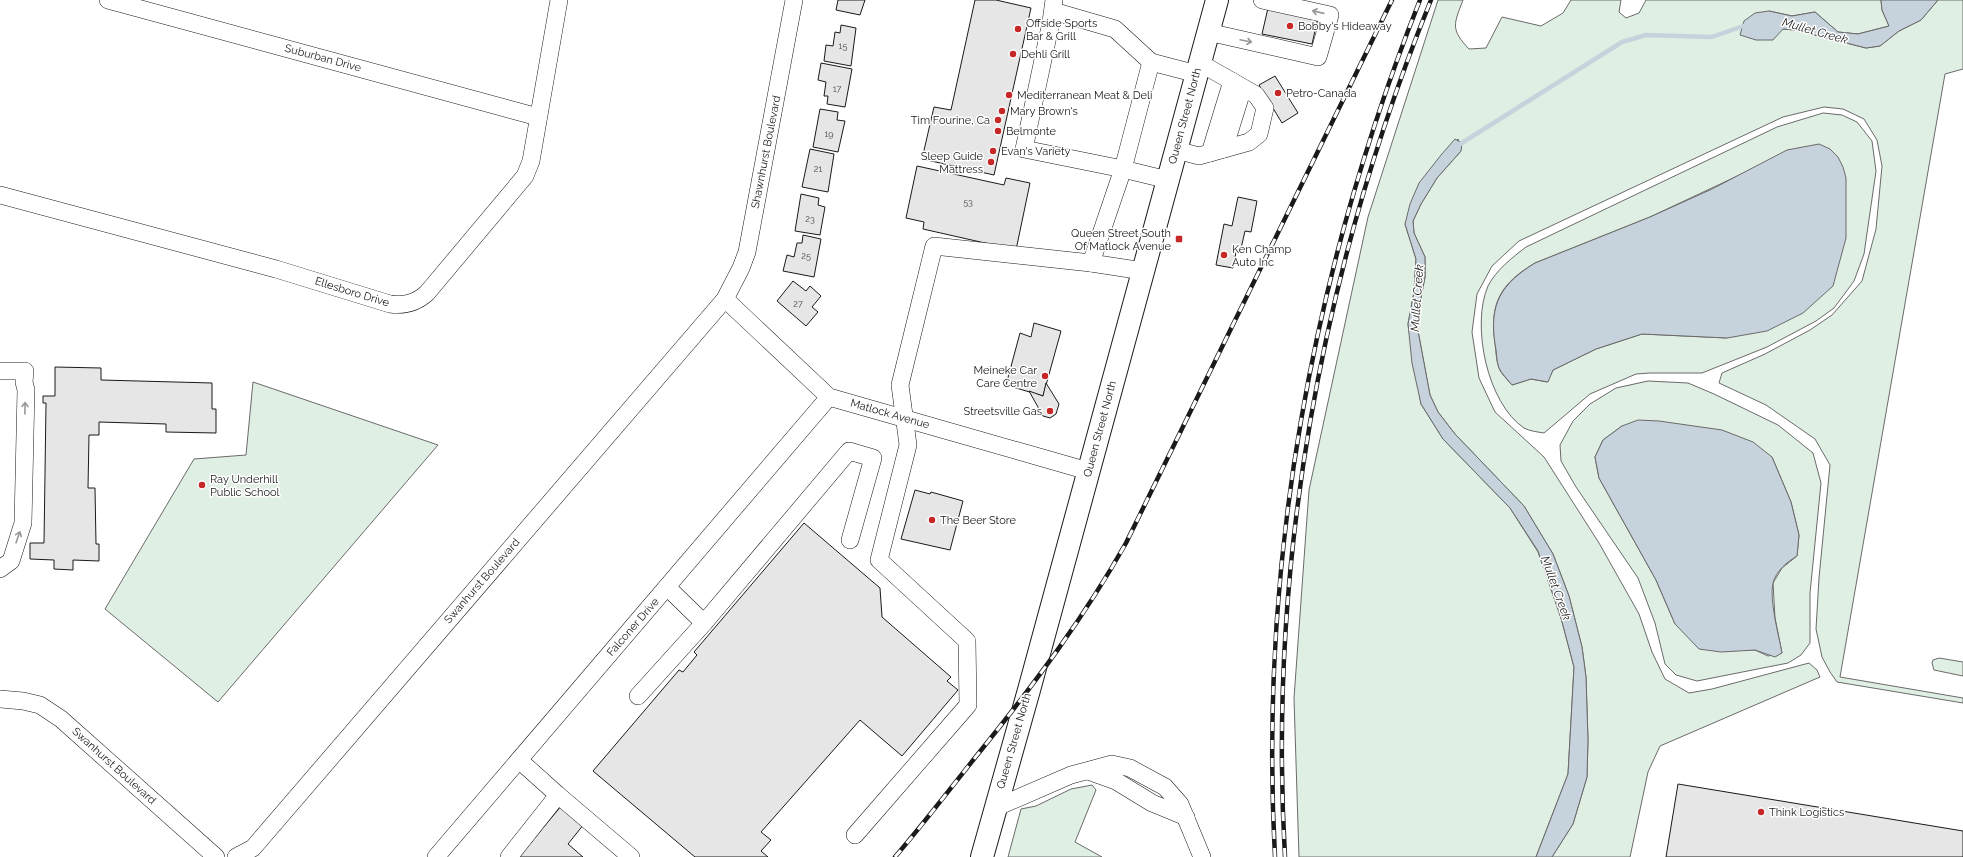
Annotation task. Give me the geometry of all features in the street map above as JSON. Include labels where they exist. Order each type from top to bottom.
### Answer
[{"type":"main road","name":"Queen Street North","points":[[982,857],[1032,682],[1217,0]]},
{"type":"street","name":"Suburban Drive","points":[[108,0],[538,117]]},
{"type":"street","name":"Ellesboro Drive","points":[[0,195],[276,269],[390,304],[402,305],[418,300],[428,293],[521,183],[531,161],[559,0]]},
{"type":"street","name":"Shawnhurst Boulevard","points":[[725,299],[742,268],[747,252],[794,0]]},
{"type":"street","points":[[1208,32],[1318,57],[1330,15],[1262,0]]},
{"type":"street","points":[[1168,180],[1123,169],[1024,149],[1054,5],[1115,29],[1151,62],[1198,68],[1237,84],[1256,95],[1265,108],[1259,134],[1249,142],[1199,156],[1176,150]]},
{"type":"street","points":[[1091,263],[1123,169],[1151,62]]},
{"type":"street","points":[[1217,151],[1237,84]]},
{"type":"street","points":[[855,835],[968,705],[967,641],[879,560],[908,445],[900,385],[934,246],[1091,263],[1143,271]]},
{"type":"street","name":"Matlock Avenue","points":[[725,299],[829,397],[1088,471]]},
{"type":"street","name":"Swanhurst Boulevard","points":[[236,857],[253,848],[725,299]]},
{"type":"street","points":[[0,371],[25,371],[24,382],[26,390],[23,523],[11,562],[0,569]]},
{"type":"street","name":"Falconer Drive","points":[[436,857],[829,397]]},
{"type":"street","points":[[638,696],[704,623],[849,450],[872,458],[850,540]]},
{"type":"street","points":[[667,587],[704,623]]},
{"type":"street","name":"Swanhurst Boulevard","points":[[0,699],[22,701],[40,705],[61,719],[216,857]]},
{"type":"street","points":[[519,760],[631,857]]},
{"type":"street","points":[[995,808],[1071,775],[1112,764],[1130,768],[1165,787],[1180,804],[1202,857]]},
{"type":"street","points":[[509,857],[558,795]]},
{"type":"green space","points":[[1438,0],[1463,0],[1457,15],[1456,31],[1469,49],[1486,48],[1502,17],[1541,26],[1563,13],[1571,0],[1621,0],[1619,12],[1626,18],[1639,13],[1646,0],[1881,0],[1882,10],[1889,26],[1858,34],[1838,32],[1815,12],[1792,16],[1769,11],[1783,29],[1795,30],[1866,48],[1880,46],[1899,31],[1921,20],[1938,0],[1963,0],[1963,69],[1945,74],[1840,677],[1963,698],[1963,703],[1837,682],[1822,657],[1816,629],[1819,578],[1830,465],[1815,439],[1766,405],[1719,383],[1722,373],[1765,354],[1810,330],[1832,315],[1862,281],[1876,229],[1882,166],[1877,140],[1864,119],[1843,109],[1824,107],[1783,117],[1519,241],[1492,266],[1477,294],[1472,332],[1479,378],[1495,412],[1544,457],[1599,543],[1639,614],[1652,652],[1665,679],[1689,693],[1712,689],[1809,663],[1817,670],[1820,677],[1660,746],[1648,772],[1630,857],[1552,857],[1573,824],[1587,777],[1588,740],[1586,677],[1582,647],[1569,596],[1553,554],[1524,506],[1455,434],[1438,412],[1430,395],[1418,331],[1419,308],[1425,277],[1425,257],[1414,233],[1413,221],[1421,204],[1437,178],[1461,151],[1458,139],[1405,224],[1416,259],[1414,292],[1408,324],[1421,404],[1443,439],[1510,508],[1538,552],[1561,618],[1574,667],[1568,774],[1536,857],[1299,857],[1294,698],[1309,490],[1368,217]]},
{"type":"green space","points":[[1823,113],[1842,115],[1857,122],[1872,141],[1876,171],[1864,254],[1854,281],[1834,308],[1816,321],[1767,347],[1702,373],[1636,374],[1590,394],[1544,433],[1531,431],[1524,428],[1511,416],[1500,401],[1486,362],[1482,341],[1481,321],[1483,302],[1488,286],[1495,275],[1505,264],[1526,247],[1777,127]],"holes":[[[1748,171],[1727,338],[1642,334],[1596,349],[1553,370],[1547,382],[1531,379],[1512,385],[1501,372],[1498,365],[1496,356],[1494,316],[1496,305],[1506,287],[1514,278],[1535,263],[1650,217]]]},
{"type":"green space","points":[[1648,381],[1688,383],[1778,425],[1813,453],[1821,483],[1810,593],[1810,643],[1801,655],[1788,663],[1697,681],[1676,675],[1665,664],[1655,623],[1638,578],[1576,487],[1561,461],[1560,445],[1573,421],[1590,404],[1616,388]],"holes":[[[1622,426],[1772,457],[1791,502],[1799,535],[1797,556],[1782,568],[1773,583],[1775,618],[1782,653],[1768,656],[1755,650],[1745,650],[1675,624],[1656,580],[1599,478],[1595,457],[1603,440]]]},
{"type":"green space","points":[[253,382],[438,445],[218,702],[105,609],[194,459],[246,455]]},
{"type":"green space","points":[[1939,658],[1963,662],[1963,676],[1934,670],[1932,663],[1933,660]]},
{"type":"green space","points":[[1092,785],[1096,790],[1075,842],[1102,857],[1008,857],[1021,809],[1036,806],[1071,789]]},
{"type":"water","points":[[1881,0],[1938,0],[1921,20],[1899,31],[1880,46],[1866,48],[1795,30],[1783,29],[1773,40],[1756,40],[1740,35],[1744,21],[1755,13],[1769,11],[1792,16],[1815,12],[1838,32],[1858,34],[1889,26],[1882,10]]},
{"type":"water","points":[[1455,139],[1462,143],[1461,151],[1437,178],[1421,204],[1413,221],[1414,233],[1425,257],[1425,277],[1419,308],[1418,331],[1430,395],[1438,412],[1455,434],[1524,506],[1553,554],[1569,596],[1582,647],[1586,677],[1588,740],[1587,777],[1573,824],[1552,857],[1536,857],[1568,774],[1574,667],[1561,618],[1538,551],[1510,508],[1443,439],[1421,404],[1412,363],[1408,324],[1414,292],[1416,259],[1405,224],[1410,204],[1419,183]]},
{"type":"water","points":[[1819,144],[1830,149],[1838,157],[1843,167],[1846,178],[1846,238],[1833,286],[1803,313],[1767,331],[1727,338],[1642,334],[1596,349],[1553,370],[1548,382],[1531,379],[1512,385],[1499,368],[1497,362],[1494,330],[1496,306],[1506,287],[1523,271],[1535,263],[1650,217],[1712,189],[1787,150]]},
{"type":"water","points":[[1638,420],[1659,421],[1722,430],[1753,442],[1772,457],[1791,502],[1799,535],[1797,556],[1782,567],[1773,583],[1773,608],[1782,653],[1775,657],[1755,650],[1721,652],[1699,649],[1675,624],[1656,580],[1599,478],[1595,457],[1603,440],[1622,426]]},
{"type":"building","points":[[838,0],[865,0],[860,15],[836,10]]},
{"type":"building","points":[[975,0],[996,0],[1031,8],[994,175],[922,159],[934,107],[951,110]]},
{"type":"building","name":"Bobby's Hideaway","points":[[1268,8],[1318,18],[1312,44],[1262,34]]},
{"type":"building","points":[[841,25],[856,28],[851,66],[824,61],[826,45],[833,46],[835,32],[840,33]]},
{"type":"building","points":[[821,63],[852,69],[845,107],[827,104],[828,96],[824,96],[826,82],[818,80]]},
{"type":"building","points":[[1275,76],[1298,113],[1282,123],[1259,85]]},
{"type":"building","points":[[820,109],[838,112],[837,120],[845,121],[838,152],[813,147]]},
{"type":"building","points":[[810,149],[834,154],[828,192],[802,187]]},
{"type":"building","points":[[917,166],[1004,185],[1006,178],[1030,183],[1016,250],[923,229],[924,222],[906,218]]},
{"type":"building","points":[[801,194],[819,198],[818,205],[825,207],[820,235],[795,231]]},
{"type":"building","points":[[1238,197],[1257,201],[1251,232],[1245,231],[1240,253],[1236,252],[1233,268],[1216,265],[1224,224],[1232,226]]},
{"type":"building","points":[[803,235],[821,239],[814,277],[783,271],[787,255],[794,257],[797,243],[802,243]]},
{"type":"building","points":[[793,281],[806,291],[810,286],[821,296],[812,307],[818,312],[806,326],[777,301]]},
{"type":"building","points":[[1034,323],[1061,331],[1043,396],[1006,385],[1020,333],[1031,337]]},
{"type":"building","points":[[55,367],[101,368],[101,380],[212,383],[212,409],[216,409],[216,433],[166,432],[166,424],[99,422],[99,435],[89,435],[88,488],[95,488],[96,544],[99,544],[99,561],[73,560],[73,570],[54,569],[54,560],[30,559],[30,543],[44,543],[46,403],[43,403],[43,396],[55,396]]},
{"type":"building","points":[[1046,383],[1059,404],[1056,414],[1050,418],[1043,416],[1029,391],[1043,396]]},
{"type":"building","name":"The Beer Store","points":[[915,490],[930,494],[931,492],[963,501],[950,550],[901,539]]},
{"type":"building","points":[[804,523],[880,588],[882,617],[951,677],[947,681],[958,690],[902,756],[860,720],[761,832],[771,840],[761,851],[768,857],[695,857],[593,771],[679,670],[683,672],[697,655],[694,652]]},
{"type":"building","name":"Think Logistics","points":[[1678,784],[1963,831],[1963,857],[1666,857]]},
{"type":"building","points":[[562,805],[584,824],[568,844],[583,857],[519,857]]},
{"type":"waterway","name":"Mullet Creek","points":[[1457,146],[1622,42],[1646,35],[1712,37],[1749,24]]},
{"type":"railway","points":[[895,857],[1002,724],[1040,674],[1094,597],[1126,543],[1392,0]]},
{"type":"railway","points":[[1275,857],[1272,747],[1276,638],[1285,529],[1301,421],[1322,313],[1350,207],[1382,103],[1420,0]]},
{"type":"railway","points":[[1285,857],[1282,747],[1285,638],[1295,529],[1310,421],[1332,313],[1359,207],[1392,103],[1431,0]]},
{"type":"place","name":"Bobby's Hideaway","points":[[1290,26]]},
{"type":"place","name":"Offside Sports Bar & Grill","points":[[1018,29]]},
{"type":"place","name":"Dehli Grill","points":[[1013,54]]},
{"type":"place","name":"Petro-Canada","points":[[1278,93]]},
{"type":"place","name":"Mediterranean Meat & Deli","points":[[1009,95]]},
{"type":"place","name":"Mary Brown's","points":[[1002,111]]},
{"type":"place","name":"Tim Fourine, Ca","points":[[998,120]]},
{"type":"place","name":"Belmonte","points":[[998,131]]},
{"type":"place","name":"Evan's Variety","points":[[993,151]]},
{"type":"place","name":"Sleep Guide Mattress","points":[[991,162]]},
{"type":"place","name":"Queen Street South Of Matlock Avenue","points":[[1179,239]]},
{"type":"place","name":"Ken Champ Auto Inc","points":[[1224,255]]},
{"type":"place","name":"Meineke Car Care Centre","points":[[1045,376]]},
{"type":"place","name":"Streetsville Gas","points":[[1050,411]]},
{"type":"place","name":"Ray Underhill Public School","points":[[202,485]]},
{"type":"place","name":"The Beer Store","points":[[932,520]]},
{"type":"place","name":"Think Logistics","points":[[1761,812]]}]
